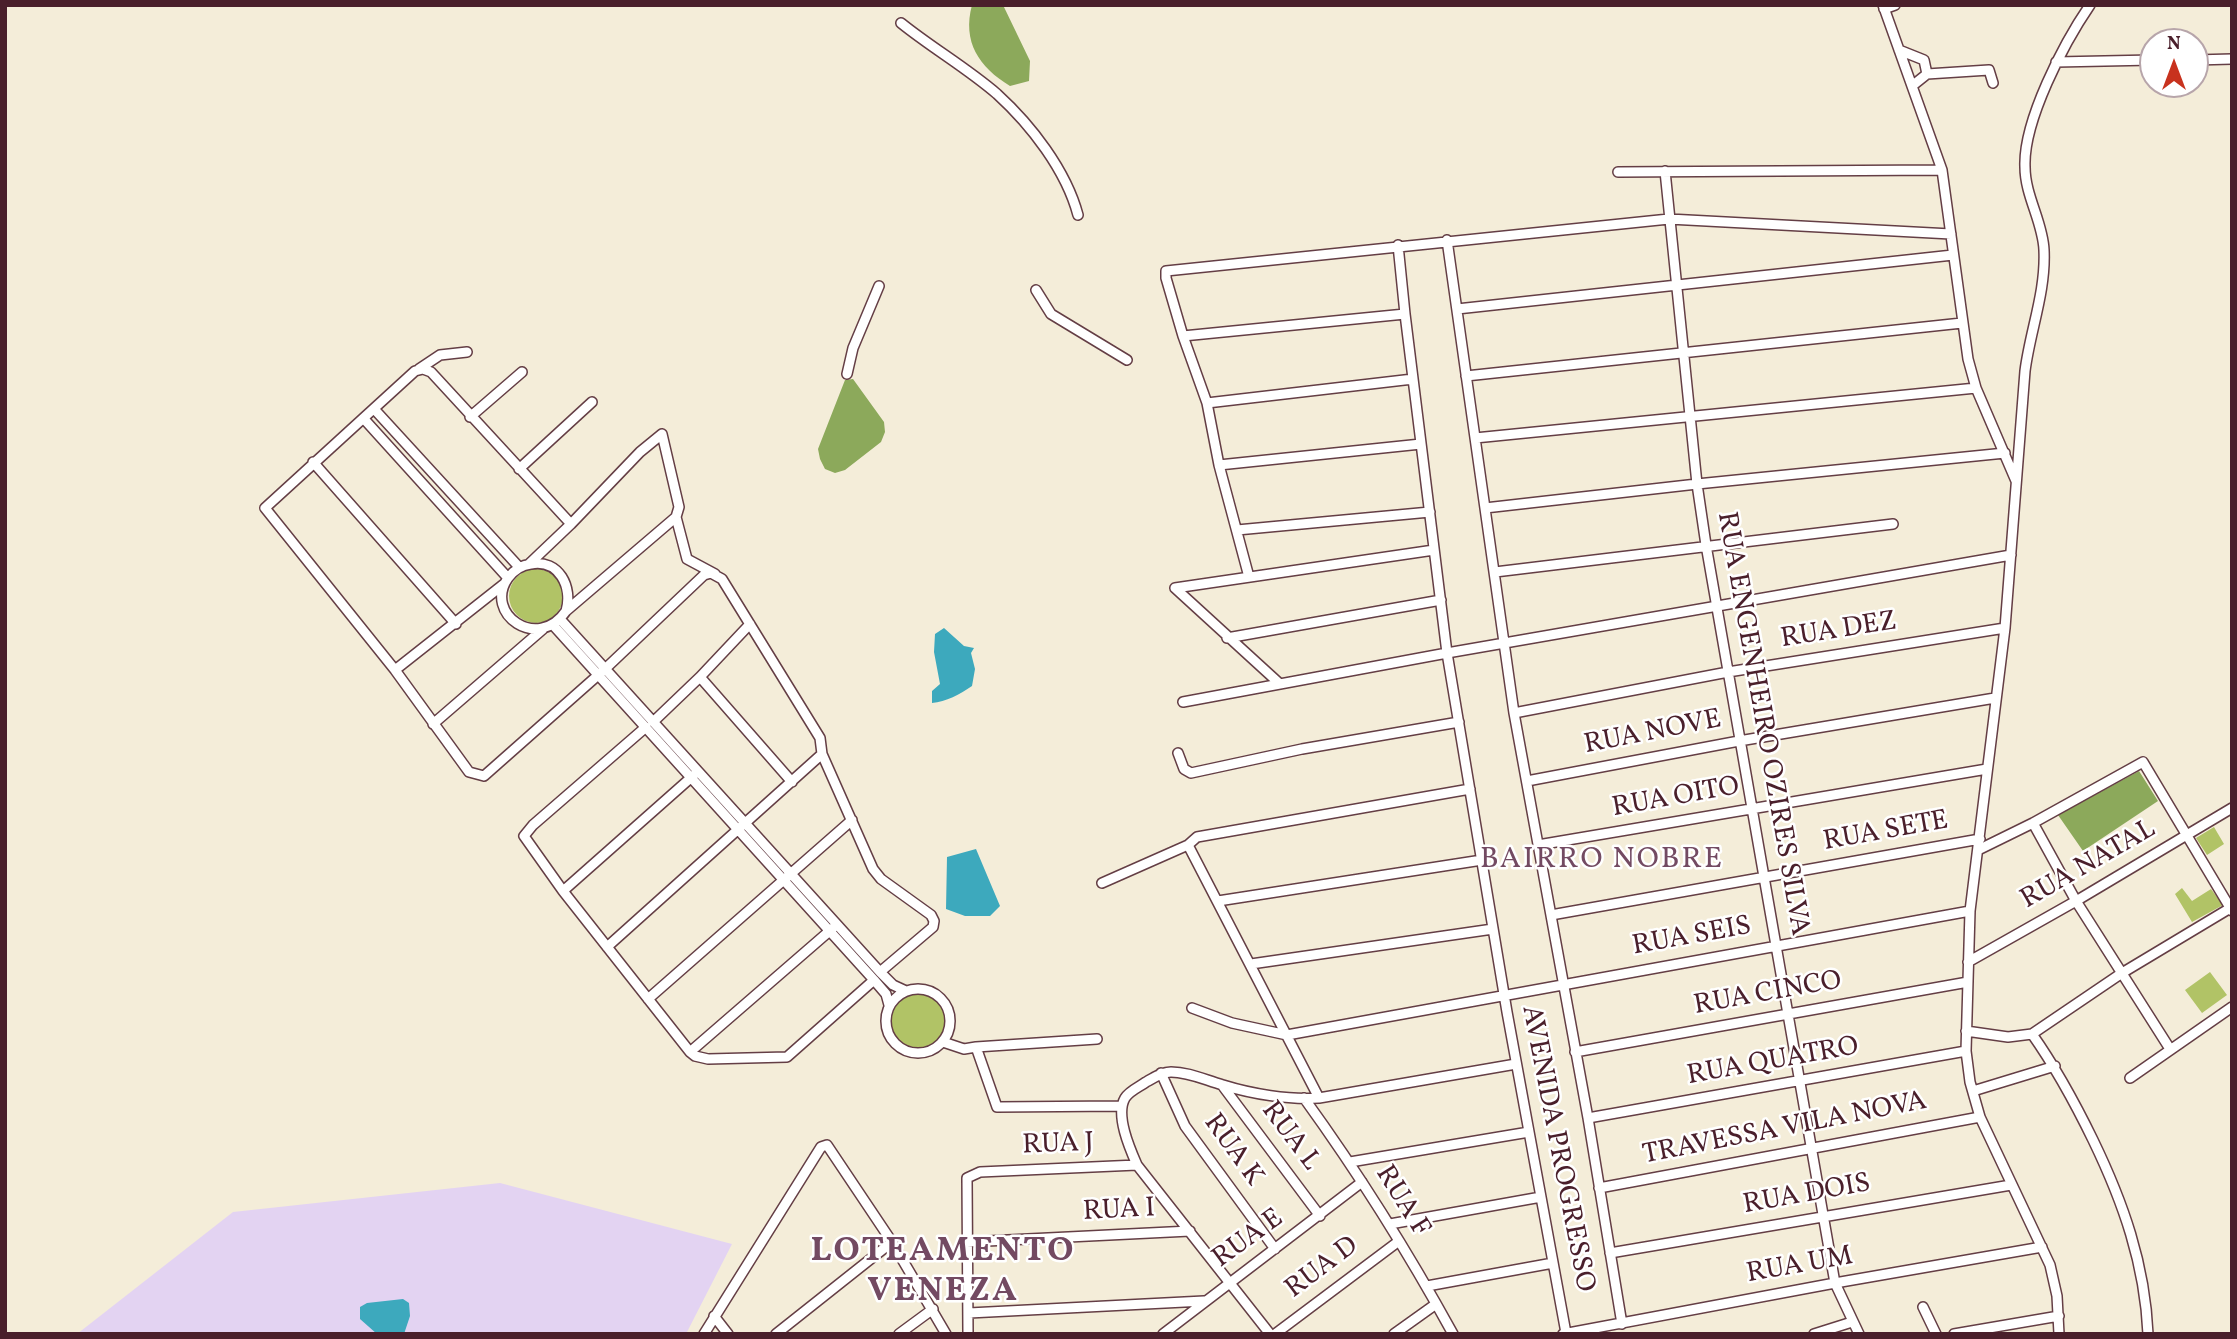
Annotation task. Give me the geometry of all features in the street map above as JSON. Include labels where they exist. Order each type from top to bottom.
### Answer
[{"type":"street","points":[[2059,1334],[2054,1281],[2042,1247],[1980,1116],[1966,1051],[1966,1031],[1970,911],[2005,628],[2025,372],[2029,343],[2039,307],[2044,250],[2025,167],[2036,114],[2056,62],[2090,5]]},
{"type":"street","points":[[1889,6],[1899,50],[1942,170],[1962,323],[1976,388],[2017,482]]},
{"type":"street","points":[[901,23],[996,94],[1025,124],[1069,189],[1077,215]]},
{"type":"street","points":[[1899,50],[1924,60],[1927,74]]},
{"type":"street","points":[[2209,60],[2232,59]]},
{"type":"street","points":[[2056,62],[2139,60]]},
{"type":"street","points":[[1912,86],[1927,74],[1989,70],[1993,83]]},
{"type":"street","points":[[1618,172],[1942,170]]},
{"type":"street","name":"RUA ENGENHEIRO OZIRES SILVA","points":[[1665,171],[1696,484],[1706,545],[1835,1283],[1859,1334]]},
{"type":"street","points":[[1249,578],[1219,465],[1207,403],[1166,278],[1166,271],[1170,269],[1669,219],[1951,234]]},
{"type":"street","points":[[1447,240],[1514,713],[1588,1118],[1622,1324]]},
{"type":"street","name":"AVENIDA PROGRESSO","points":[[1398,245],[1447,653],[1500,973],[1565,1333]]},
{"type":"street","points":[[1457,309],[1953,255]]},
{"type":"street","points":[[847,374],[852,348],[879,286]]},
{"type":"street","points":[[1036,290],[1051,314],[1127,360]]},
{"type":"street","points":[[1183,336],[1405,314]]},
{"type":"street","points":[[1466,376],[1962,323]]},
{"type":"street","points":[[467,352],[440,355],[419,369],[265,508],[395,670],[469,772],[484,776],[602,672],[704,575],[717,575]]},
{"type":"street","points":[[419,369],[431,372],[571,524]]},
{"type":"street","points":[[470,417],[523,372]]},
{"type":"street","points":[[1207,403],[1413,379]]},
{"type":"street","points":[[1475,438],[1976,388]]},
{"type":"street","points":[[519,469],[592,402]]},
{"type":"street","points":[[375,410],[519,568]]},
{"type":"street","points":[[364,419],[507,580]]},
{"type":"street","points":[[529,564],[640,452],[662,434],[679,507],[676,517],[687,559],[723,579],[820,738],[822,754],[868,860],[881,879],[931,915],[934,921],[933,928],[787,1057],[708,1059],[690,1052],[563,891],[524,836],[533,825],[701,677],[750,624]]},
{"type":"street","points":[[1219,465],[1421,444]]},
{"type":"street","points":[[1485,508],[2005,453]]},
{"type":"street","points":[[313,462],[456,624]]},
{"type":"street","points":[[1237,530],[1430,512]]},
{"type":"street","points":[[433,724],[543,629],[556,622],[676,517]]},
{"type":"street","points":[[1495,572],[1893,524]]},
{"type":"street","points":[[1280,684],[1175,589],[1434,550]]},
{"type":"street","points":[[1183,702],[2011,555]]},
{"type":"street","points":[[395,670],[456,624],[519,568],[529,564],[539,563],[558,572],[569,590],[566,611]]},
{"type":"street","points":[[507,580],[502,593],[506,613],[522,627],[543,629]]},
{"type":"street","points":[[1227,638],[1441,600]]},
{"type":"street","points":[[556,622],[877,976],[890,1005]]},
{"type":"street","name":"RUA DEZ","points":[[1514,713],[1728,672],[2005,628]]},
{"type":"street","points":[[701,677],[792,782]]},
{"type":"street","name":"RUA NOVE","points":[[1527,781],[1739,741],[1995,698]]},
{"type":"street","points":[[1178,753],[1184,769],[1191,773],[1302,749],[1459,722]]},
{"type":"street","points":[[607,947],[822,754]]},
{"type":"street","points":[[1966,1031],[2008,1037],[2032,1034],[2122,973],[2231,908],[2143,762],[1978,850]]},
{"type":"street","name":"RUA OITO","points":[[1538,845],[1987,769]]},
{"type":"street","points":[[563,891],[694,774]]},
{"type":"street","points":[[1102,883],[1188,845],[1197,837],[1470,789]]},
{"type":"street","name":"RUA NATAL","points":[[1968,962],[2232,808]]},
{"type":"street","points":[[648,999],[852,820]]},
{"type":"street","points":[[2033,823],[2076,901],[2170,1049]]},
{"type":"street","name":"RUA SETE","points":[[1551,915],[1980,839]]},
{"type":"street","points":[[1188,845],[1319,1098]]},
{"type":"street","points":[[1218,901],[1482,860]]},
{"type":"street","name":"RUA SEIS","points":[[1287,1035],[1970,911]]},
{"type":"street","points":[[690,1052],[833,928]]},
{"type":"street","points":[[1251,964],[1493,929]]},
{"type":"street","points":[[877,976],[906,991]]},
{"type":"street","name":"RUA CINCO","points":[[1575,1052],[1968,982]]},
{"type":"street","points":[[929,990],[946,1004],[951,1026],[943,1042],[930,1052],[907,1052],[890,1038],[886,1016],[897,996],[906,991],[929,990]]},
{"type":"street","points":[[2130,1078],[2232,1007]]},
{"type":"street","points":[[1192,1008],[1232,1023],[1287,1035]]},
{"type":"street","points":[[2032,1034],[2055,1066],[2124,1210],[2144,1287],[2147,1334]]},
{"type":"street","points":[[943,1042],[964,1049],[1097,1039]]},
{"type":"street","points":[[976,1047],[997,1107],[1121,1106]]},
{"type":"street","name":"RUA QUATRO","points":[[1588,1118],[1966,1051]]},
{"type":"street","points":[[1272,1334],[1137,1165],[1127,1142],[1121,1106],[1130,1092],[1161,1073],[1171,1072],[1192,1075],[1222,1085],[1319,1098],[1516,1064]]},
{"type":"street","points":[[1973,1091],[2055,1066]]},
{"type":"street","name":"RUA K","points":[[1161,1073],[1185,1126],[1275,1249]]},
{"type":"street","name":"RUA L","points":[[1222,1085],[1320,1216]]},
{"type":"street","name":"RUA F","points":[[1304,1098],[1390,1224],[1453,1334]]},
{"type":"street","name":"TRAVESSA VILA NOVA","points":[[1599,1188],[1980,1116]]},
{"type":"street","points":[[1350,1162],[1529,1132]]},
{"type":"street","points":[[704,1334],[824,1145],[831,1148],[892,1242],[946,1334]]},
{"type":"street","name":"RUA J","points":[[967,1242],[967,1182],[970,1175],[980,1172],[1137,1165]]},
{"type":"street","name":"RUA E","points":[[1163,1334],[1362,1182]]},
{"type":"street","name":"RUA DOIS","points":[[1610,1253],[2011,1185]]},
{"type":"street","points":[[1390,1224],[1541,1197]]},
{"type":"street","name":"RUA I","points":[[967,1242],[1190,1231]]},
{"type":"street","name":"RUA D","points":[[1272,1334],[1399,1241]]},
{"type":"street","points":[[776,1334],[892,1242]]},
{"type":"street","points":[[967,1242],[968,1334]]},
{"type":"street","name":"RUA UM","points":[[1565,1333],[2042,1247]]},
{"type":"street","points":[[1427,1286],[1553,1263]]},
{"type":"street","points":[[969,1313],[1204,1301]]},
{"type":"street","points":[[1394,1334],[1436,1304]]},
{"type":"street","points":[[1923,1307],[1936,1334]]},
{"type":"street","points":[[899,1334],[933,1308]]},
{"type":"street","points":[[715,1316],[728,1334]]},
{"type":"street","points":[[1954,1334],[2059,1316]]},
{"type":"street","points":[[1815,1334],[1852,1322]]},
{"type":"shaded area","points":[[500,1183],[732,1244],[686,1334],[77,1334],[233,1212]]},
{"type":"green space","points":[[972,5],[1003,5],[1030,61],[1029,81],[1010,86],[982,62],[971,42],[969,31]]},
{"type":"green space","points":[[853,379],[884,422],[885,432],[881,442],[845,470],[835,473],[825,469],[818,449],[845,380]]},
{"type":"green space","points":[[536,569],[555,577],[563,596],[555,615],[536,623],[517,615],[509,596],[517,577]]},
{"type":"green space","points":[[2139,771],[2158,801],[2083,851],[2058,815]]},
{"type":"green space","points":[[2214,827],[2224,844],[2207,855],[2196,838]]},
{"type":"green space","points":[[2182,888],[2192,901],[2211,889],[2223,905],[2192,922],[2175,894]]},
{"type":"green space","points":[[2210,972],[2227,995],[2202,1013],[2185,990]]},
{"type":"green space","points":[[918,993],[929,995],[938,1001],[944,1010],[944,1032],[938,1041],[929,1047],[918,1049],[907,1047],[898,1041],[892,1032],[890,1021],[892,1010],[898,1001],[907,995]]},
{"type":"water","points":[[944,628],[964,646],[974,648],[971,653],[975,669],[972,686],[953,697],[932,703],[932,691],[940,684],[934,652],[935,634]]},
{"type":"water","points":[[976,849],[1000,906],[990,916],[965,916],[946,909],[947,857]]},
{"type":"water","points":[[403,1299],[409,1303],[410,1316],[404,1334],[377,1334],[360,1319],[360,1307],[367,1303]]},
{"type":"district","name":"BAIRRO NOBRE","points":[[1602,861]]},
{"type":"district","name":"LOTEAMENTO VENEZA","points":[[943,1274]]}]
